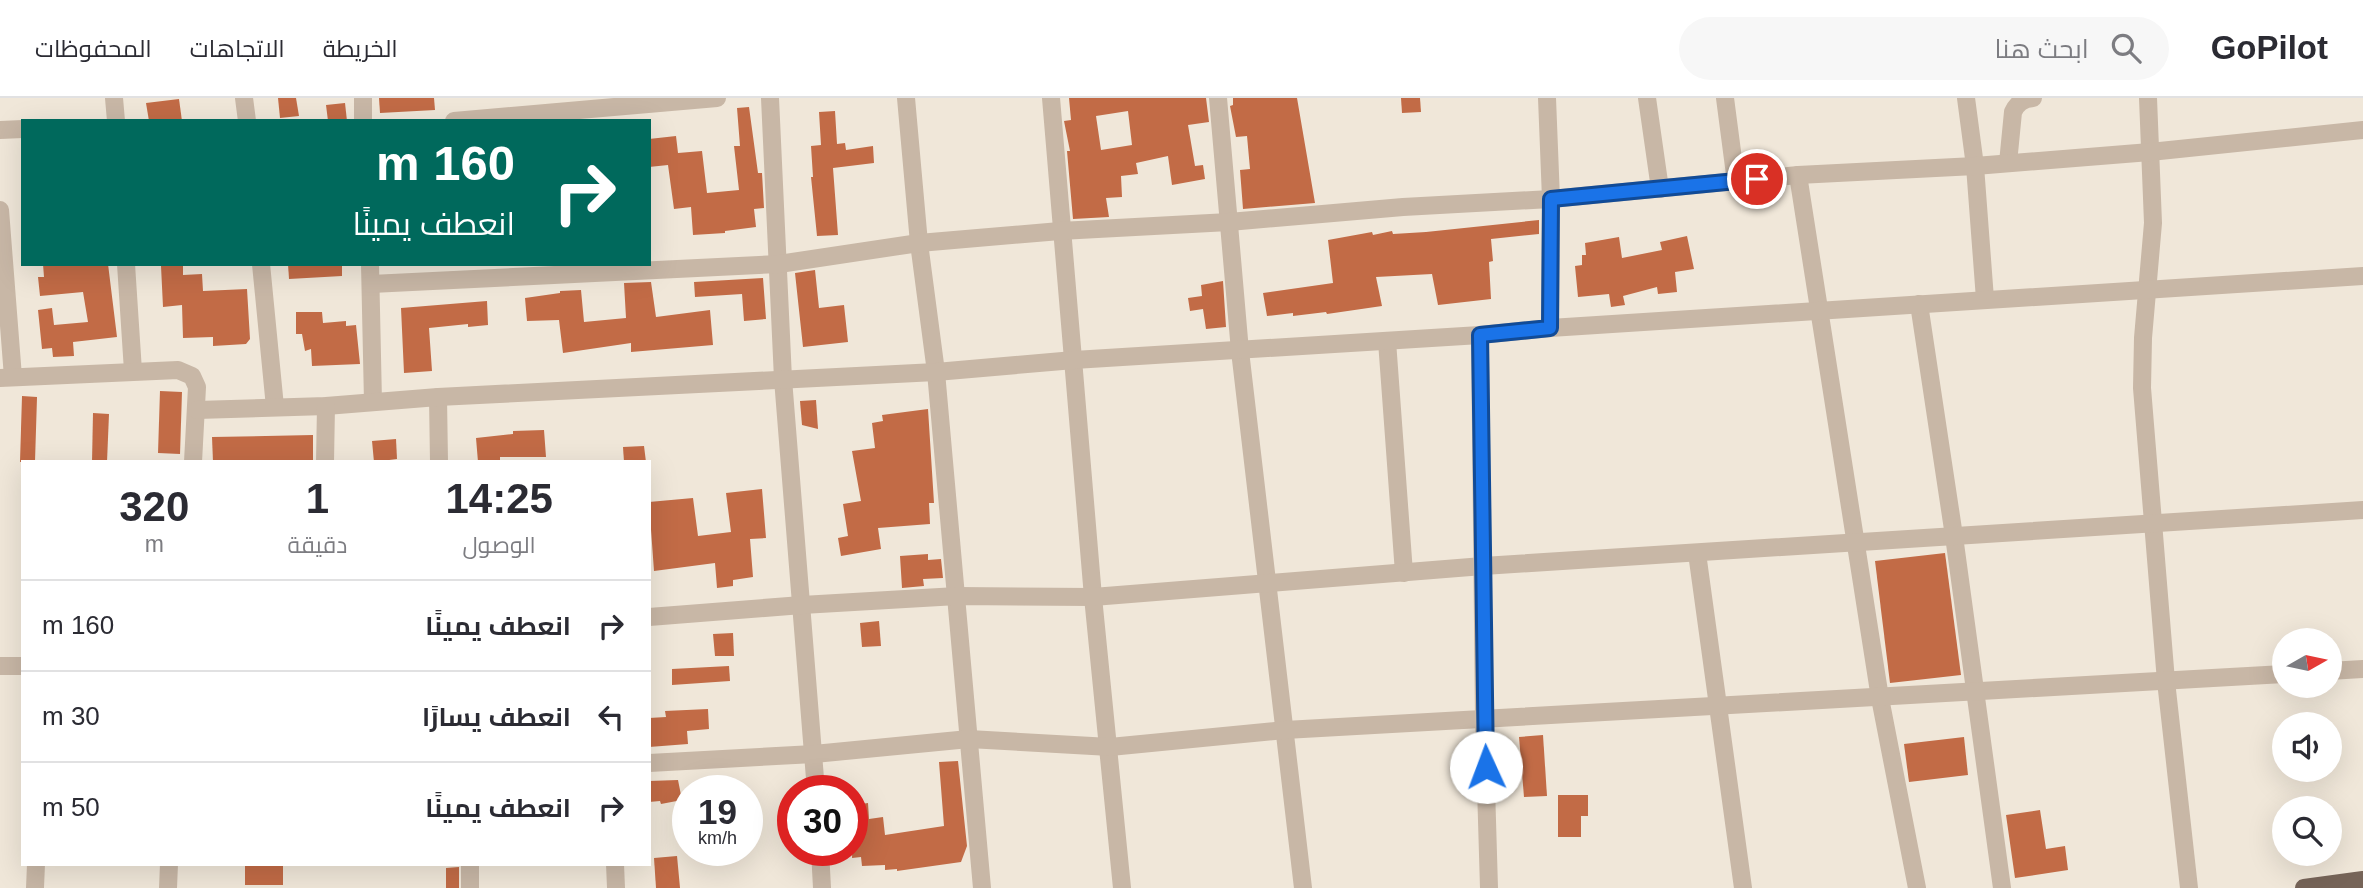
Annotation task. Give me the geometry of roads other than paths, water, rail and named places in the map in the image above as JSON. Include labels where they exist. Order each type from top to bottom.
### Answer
[{"type":"main road","points":[[2304,888],[2363,880]]},
{"type":"street","points":[[114,98],[116,119]]},
{"type":"street","points":[[244,98],[247,119]]},
{"type":"street","points":[[363,98],[363,119]]},
{"type":"street","points":[[468,119],[563,105],[717,98]]},
{"type":"street","points":[[770,98],[783,380],[815,775]]},
{"type":"street","points":[[906,98],[919,243],[936,372],[982,888]]},
{"type":"street","points":[[1051,98],[1060,231],[1122,888]]},
{"type":"street","points":[[1218,98],[1240,351],[1303,888]]},
{"type":"street","points":[[1547,98],[1551,199],[1550,328]]},
{"type":"street","points":[[1647,98],[1660,189]]},
{"type":"street","points":[[1725,98],[1736,181]]},
{"type":"street","points":[[1966,98],[1975,166],[1985,299]]},
{"type":"street","points":[[2008,163],[2013,112],[2016,106],[2033,98]]},
{"type":"street","points":[[2148,98],[2153,223],[2143,338],[2143,388],[2166,681],[2189,888]]},
{"type":"street","points":[[0,130],[21,129]]},
{"type":"street","points":[[371,284],[779,264],[919,243],[1060,231],[1551,199],[1798,175],[1975,166],[2150,152],[2363,130]]},
{"type":"street","points":[[1798,175],[1880,698],[1917,888]]},
{"type":"street","points":[[0,209],[7,378],[178,370],[192,376],[197,387],[193,460]]},
{"type":"street","points":[[126,266],[133,371]]},
{"type":"street","points":[[261,266],[275,407]]},
{"type":"street","points":[[370,266],[373,402]]},
{"type":"street","points":[[197,410],[326,406],[438,397],[936,372],[1074,360],[2363,276]]},
{"type":"street","points":[[1919,304],[2002,888]]},
{"type":"street","points":[[1480,335],[1484,719],[1489,888]]},
{"type":"street","points":[[1387,341],[1404,573]]},
{"type":"street","points":[[438,397],[439,460]]},
{"type":"street","points":[[325,460],[326,406]]},
{"type":"street","points":[[651,617],[957,596],[1093,597],[1483,566],[2363,510]]},
{"type":"street","points":[[1697,553],[1743,888]]},
{"type":"street","points":[[0,666],[21,666]]},
{"type":"street","points":[[2342,670],[2363,669]]},
{"type":"street","points":[[651,763],[814,754],[969,739],[1110,747],[1285,730],[2272,675]]},
{"type":"street","points":[[34,888],[36,866]]},
{"type":"street","points":[[168,888],[169,866]]},
{"type":"street","points":[[470,866],[470,888]]},
{"type":"street","points":[[615,866],[617,888]]},
{"type":"street","points":[[821,866],[822,888]]}]
